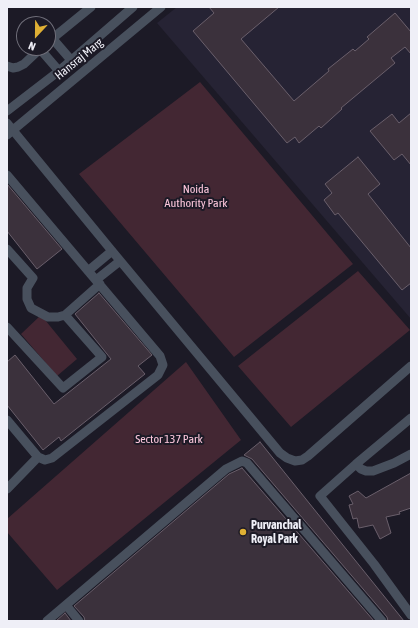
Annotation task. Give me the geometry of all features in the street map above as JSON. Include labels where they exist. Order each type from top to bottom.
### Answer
[{"type":"street","points":[[56,35],[91,7]]},
{"type":"street","name":"Hansraj Marg","points":[[7,111],[59,71],[133,7]]},
{"type":"street","name":"Hansraj Marg","points":[[10,133],[84,70],[162,7]]},
{"type":"street","points":[[56,46],[71,60]]},
{"type":"street","points":[[7,66],[13,68],[18,67],[24,64],[32,56]]},
{"type":"street","points":[[47,56],[59,71]]},
{"type":"street","points":[[7,122],[10,133],[112,251],[280,453],[287,458],[295,461],[302,460],[308,456],[411,366]]},
{"type":"street","points":[[7,175],[160,356],[163,365],[158,376],[52,458],[45,460],[38,458],[7,420]]},
{"type":"street","points":[[7,249],[33,278],[27,288],[27,299],[32,308],[48,317],[58,318],[65,316],[120,261]]},
{"type":"street","points":[[88,271],[112,251]]},
{"type":"street","points":[[8,331],[63,388],[102,357],[65,316]]},
{"type":"street","points":[[411,418],[321,494],[321,498],[374,564],[411,615]]},
{"type":"street","points":[[356,464],[361,469],[373,471],[394,464],[411,454]]},
{"type":"street","points":[[7,489],[38,458]]},
{"type":"street","points":[[47,621],[226,469],[242,461],[247,463],[382,621]]},
{"type":"street","points":[[66,605],[79,621]]},
{"type":"shaded area","points":[[177,7],[411,7],[411,319],[157,23]]},
{"type":"green space","name":"Noida Authority Park","points":[[200,82],[353,264],[234,357],[79,174]]},
{"type":"green space","points":[[358,271],[410,330],[291,427],[238,366]]},
{"type":"green space","points":[[41,315],[77,359],[57,376],[21,334]]},
{"type":"green space","name":"Sector 137 Park","points":[[186,362],[241,440],[57,590],[7,532],[7,519]]},
{"type":"building","points":[[209,7],[279,7],[241,39],[294,101],[329,71],[328,69],[353,49],[355,51],[369,39],[367,37],[395,13],[411,32],[411,54],[405,47],[391,58],[395,63],[341,108],[342,109],[321,128],[319,126],[299,143],[295,137],[287,143],[193,31],[214,13]]},
{"type":"building","points":[[411,113],[411,165],[402,154],[394,160],[370,131],[392,114],[399,123]]},
{"type":"building","points":[[358,157],[380,184],[368,194],[411,248],[411,283],[402,290],[338,213],[335,215],[324,200],[332,193],[325,184]]},
{"type":"building","points":[[7,184],[62,249],[37,269],[7,231]]},
{"type":"building","points":[[99,293],[152,355],[138,366],[145,374],[61,441],[59,437],[43,450],[7,405],[7,362],[15,355],[54,404],[111,359],[75,314]]},
{"type":"building","points":[[260,442],[404,621],[388,621],[387,617],[252,459],[244,455]]},
{"type":"building","name":"Purvanchal Royal Park","points":[[242,468],[374,621],[85,621],[84,617],[74,606],[229,474]]},
{"type":"building","points":[[411,473],[411,508],[399,512],[400,514],[386,517],[391,533],[380,539],[373,525],[359,528],[357,518],[353,519],[349,505],[353,504],[349,496],[358,491],[366,498]]},
{"type":"building","points":[[65,613],[71,621],[56,621]]},
{"type":"place","name":"Purvanchal Royal Park","points":[[243,532]]}]
